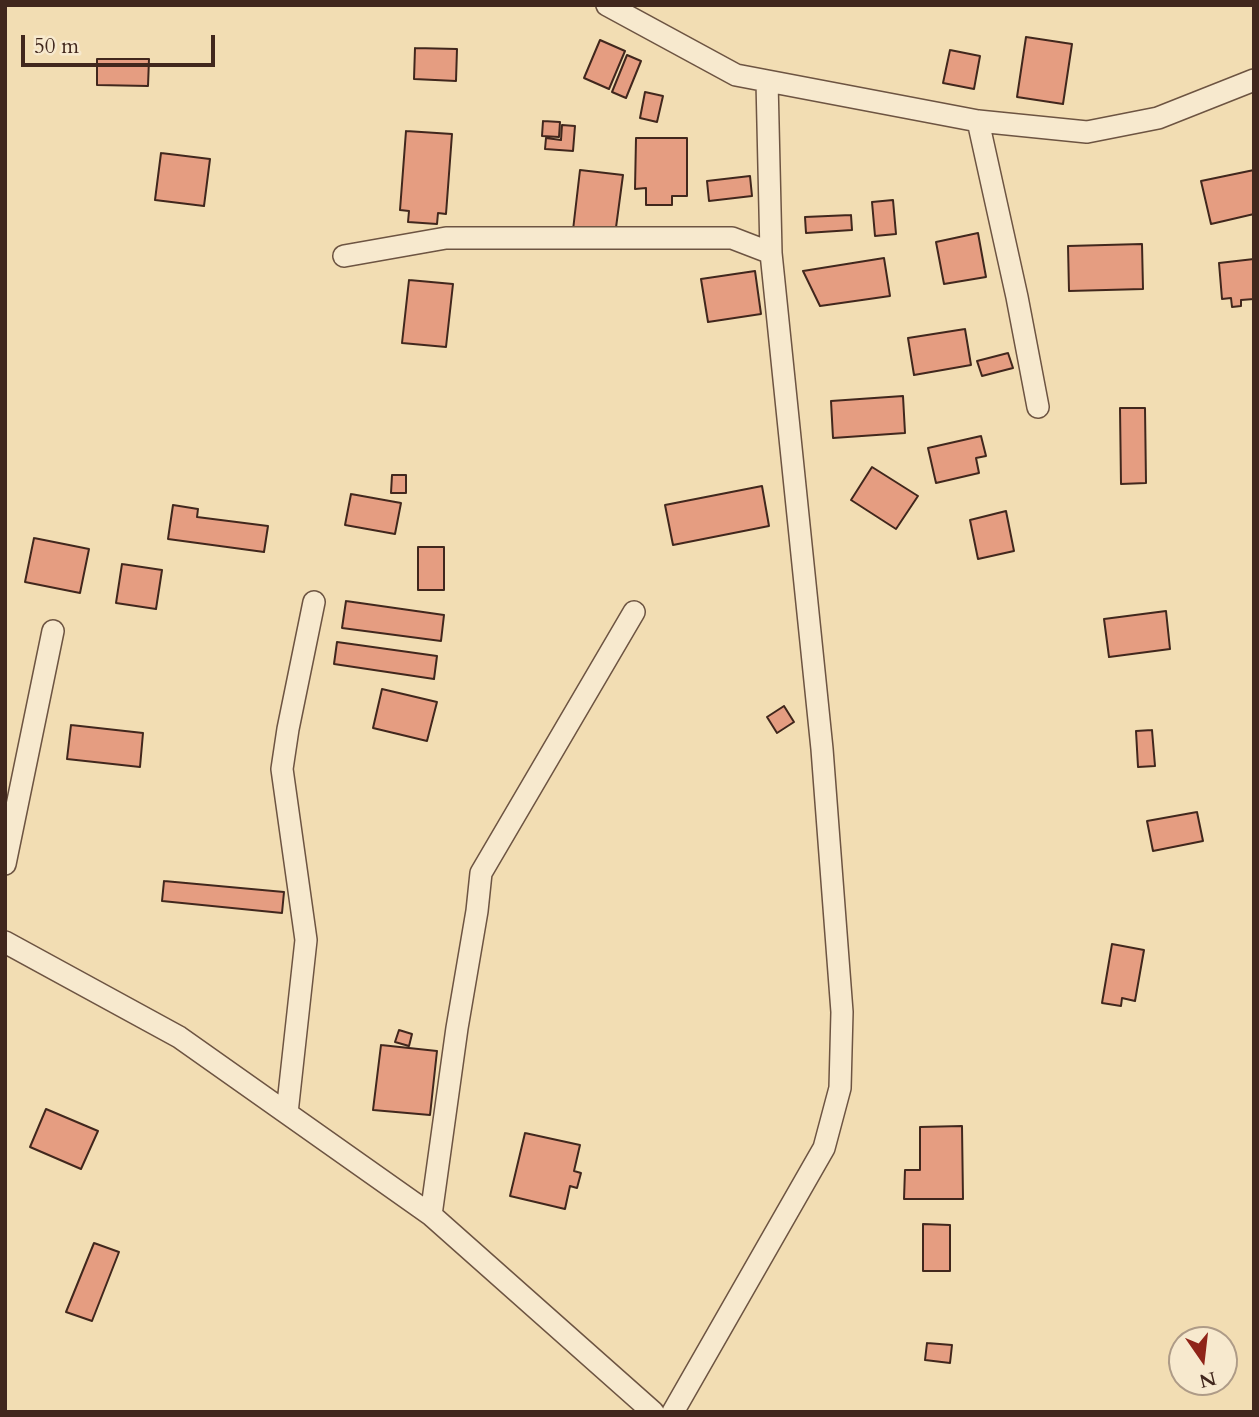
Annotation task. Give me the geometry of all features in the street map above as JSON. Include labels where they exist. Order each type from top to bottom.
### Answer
[{"type":"street","points":[[608,6],[736,75],[978,121],[1087,132],[1157,118],[1254,80]]},
{"type":"street","points":[[673,1412],[824,1147],[840,1088],[842,1012],[822,749],[771,253],[767,81]]},
{"type":"street","points":[[978,121],[1038,407]]},
{"type":"street","points":[[344,256],[446,238],[732,238],[771,253]]},
{"type":"street","points":[[287,1113],[306,940],[282,769],[314,601]]},
{"type":"street","points":[[432,1215],[481,873],[634,612]]},
{"type":"street","points":[[5,864],[53,631]]},
{"type":"street","points":[[5,942],[179,1037],[432,1215],[653,1412]]},
{"type":"building","points":[[1026,37],[1072,44],[1063,104],[1017,97]]},
{"type":"building","points":[[600,40],[625,51],[609,89],[584,78]]},
{"type":"building","points":[[415,48],[457,49],[456,81],[414,79]]},
{"type":"building","points":[[950,50],[980,56],[974,89],[943,83]]},
{"type":"building","points":[[627,55],[641,61],[626,98],[612,92]]},
{"type":"building","points":[[97,59],[149,59],[148,86],[97,85]]},
{"type":"building","points":[[645,92],[663,96],[657,122],[640,118]]},
{"type":"building","points":[[543,121],[560,122],[559,137],[542,136]]},
{"type":"building","points":[[562,125],[575,126],[573,151],[545,149],[546,138],[561,140]]},
{"type":"building","points":[[406,131],[452,134],[446,214],[438,213],[437,224],[408,222],[409,211],[400,210]]},
{"type":"building","points":[[636,138],[687,138],[687,196],[672,196],[672,205],[646,205],[646,188],[635,189]]},
{"type":"building","points":[[161,153],[210,159],[204,206],[155,200]]},
{"type":"building","points":[[580,170],[623,175],[615,235],[573,230]]},
{"type":"building","points":[[1254,170],[1254,214],[1211,224],[1201,181]]},
{"type":"building","points":[[750,176],[752,196],[709,201],[707,181]]},
{"type":"building","points":[[893,200],[896,234],[875,236],[872,202]]},
{"type":"building","points":[[851,215],[852,230],[806,233],[805,217]]},
{"type":"building","points":[[978,233],[986,277],[944,284],[936,242]]},
{"type":"building","points":[[1142,244],[1143,289],[1069,291],[1068,246]]},
{"type":"building","points":[[884,258],[890,296],[820,306],[803,271]]},
{"type":"building","points":[[1254,259],[1254,299],[1241,300],[1241,306],[1232,307],[1231,298],[1222,299],[1219,263]]},
{"type":"building","points":[[755,271],[761,314],[708,322],[701,279]]},
{"type":"building","points":[[409,280],[453,284],[446,347],[402,343]]},
{"type":"building","points":[[965,329],[971,365],[914,375],[908,338]]},
{"type":"building","points":[[1008,353],[1013,368],[982,376],[977,361]]},
{"type":"building","points":[[903,396],[905,433],[833,438],[831,401]]},
{"type":"building","points":[[1120,408],[1145,408],[1146,483],[1121,484]]},
{"type":"building","points":[[981,436],[986,456],[976,458],[979,473],[936,483],[928,448]]},
{"type":"building","points":[[872,467],[918,496],[896,529],[851,500]]},
{"type":"building","points":[[392,475],[406,475],[406,493],[391,493]]},
{"type":"building","points":[[762,486],[769,526],[673,545],[665,505]]},
{"type":"building","points":[[351,494],[401,503],[395,534],[345,525]]},
{"type":"building","points":[[173,505],[198,509],[197,517],[268,526],[264,552],[168,539]]},
{"type":"building","points":[[1006,511],[1014,551],[978,559],[970,520]]},
{"type":"building","points":[[34,538],[89,549],[80,593],[25,582]]},
{"type":"building","points":[[418,547],[444,547],[444,590],[418,590]]},
{"type":"building","points":[[122,564],[162,570],[156,609],[116,603]]},
{"type":"building","points":[[346,601],[444,615],[441,641],[342,628]]},
{"type":"building","points":[[1166,611],[1170,649],[1109,657],[1104,619]]},
{"type":"building","points":[[337,642],[437,656],[434,679],[334,664]]},
{"type":"building","points":[[382,689],[437,702],[427,741],[373,728]]},
{"type":"building","points":[[784,706],[794,722],[777,733],[767,717]]},
{"type":"building","points":[[71,725],[143,733],[140,767],[67,759]]},
{"type":"building","points":[[1152,730],[1155,766],[1138,767],[1136,731]]},
{"type":"building","points":[[1197,812],[1203,841],[1153,851],[1147,821]]},
{"type":"building","points":[[164,881],[284,892],[282,913],[162,901]]},
{"type":"building","points":[[1112,944],[1144,950],[1135,1001],[1122,998],[1121,1006],[1102,1003]]},
{"type":"building","points":[[399,1030],[412,1034],[409,1046],[395,1042]]},
{"type":"building","points":[[381,1045],[437,1051],[430,1115],[373,1110]]},
{"type":"building","points":[[46,1109],[98,1131],[81,1169],[30,1147]]},
{"type":"building","points":[[962,1126],[963,1199],[904,1199],[905,1170],[920,1170],[920,1127]]},
{"type":"building","points":[[525,1133],[580,1145],[574,1171],[581,1173],[577,1188],[570,1186],[565,1209],[510,1196]]},
{"type":"building","points":[[923,1224],[950,1225],[950,1271],[923,1271]]},
{"type":"building","points":[[94,1243],[119,1252],[92,1321],[66,1312]]},
{"type":"building","points":[[927,1343],[952,1345],[950,1363],[925,1360]]}]
